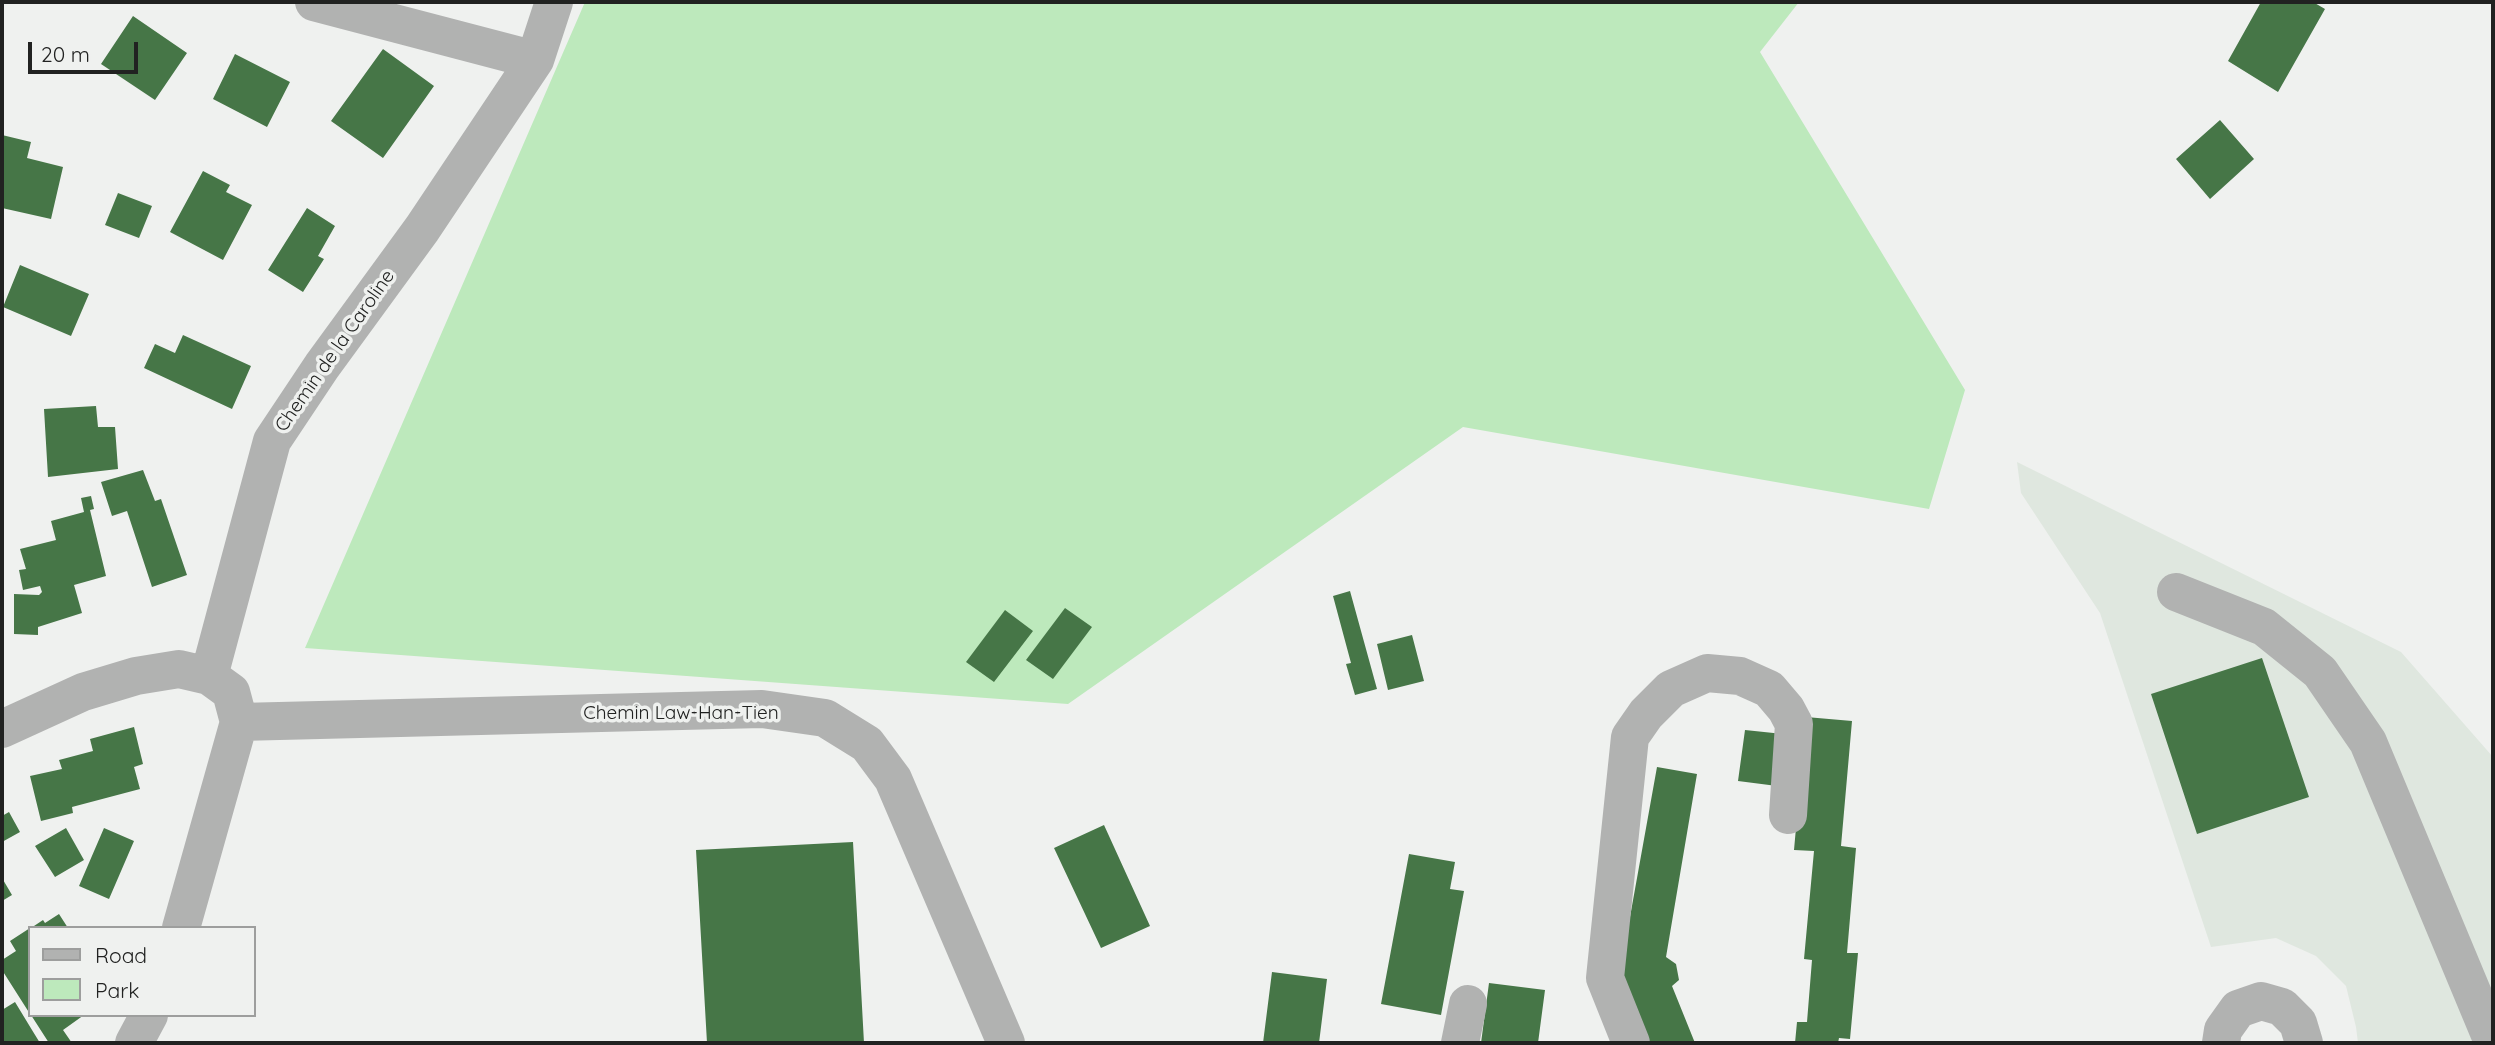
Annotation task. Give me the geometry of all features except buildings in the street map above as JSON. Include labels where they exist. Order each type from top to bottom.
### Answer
[{"type":"street","points":[[314,2],[535,60]]},
{"type":"street","name":"Chemin de la Caroline","points":[[209,676],[272,441],[321,366],[422,229],[535,60],[554,2]]},
{"type":"street","points":[[2176,592],[2264,627],[2320,672],[2368,742],[2493,1042]]},
{"type":"street","points":[[2,729],[83,692],[136,676],[179,669],[209,676],[231,692],[239,722],[182,926]]},
{"type":"street","points":[[1631,1043],[1605,978],[1630,737],[1646,714],[1671,689],[1707,673],[1740,676],[1769,689],[1786,709],[1794,724],[1788,815]]},
{"type":"street","name":"Chemin Law-Han-Tien","points":[[239,722],[762,709],[825,718],[867,744],[893,779],[1006,1043]]},
{"type":"street","points":[[2221,1043],[2223,1030],[2238,1009],[2261,1001],[2282,1007],[2298,1023],[2304,1043]]},
{"type":"street","points":[[1460,1043],[1468,1003]]},
{"type":"street","points":[[134,1043],[148,1017]]},
{"type":"shaded area","points":[[2017,462],[2401,652],[2493,757],[2493,1043],[2358,1043],[2346,986],[2316,956],[2276,938],[2211,947],[2100,613],[2021,493]]},
{"type":"green space","points":[[585,2],[1799,2],[1760,52],[1965,390],[1929,509],[1463,427],[1068,704],[305,648]]}]
